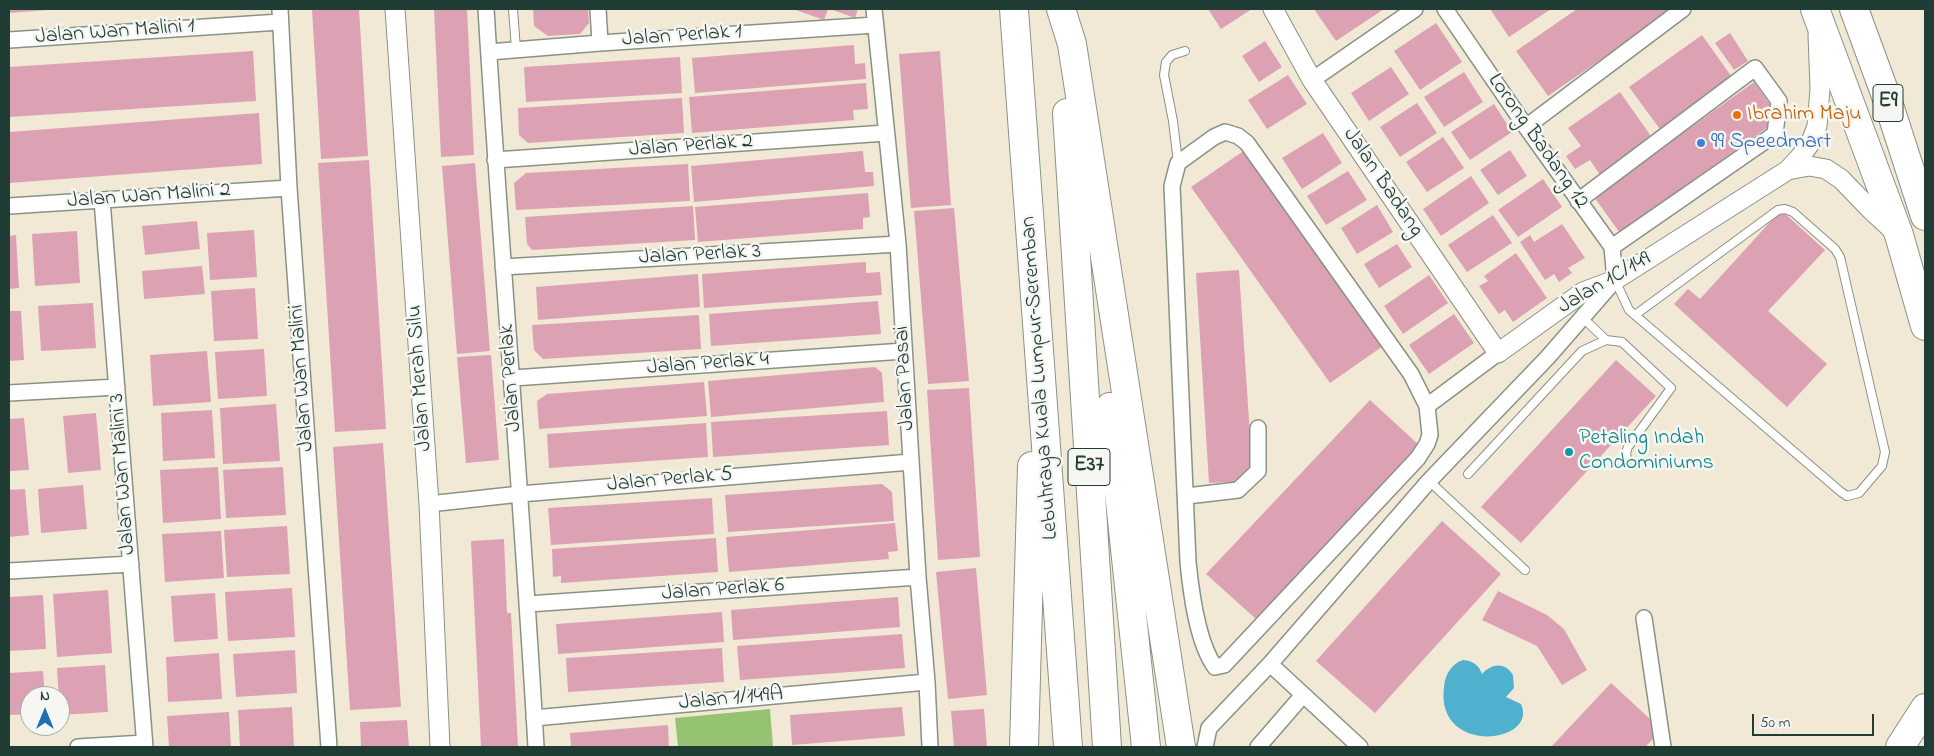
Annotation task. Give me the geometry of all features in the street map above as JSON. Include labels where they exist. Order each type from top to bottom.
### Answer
[{"type":"highway","name":"Lebuhraya Kuala Lumpur–Seremban","points":[[1014,9],[1068,747]]},
{"type":"highway","name":"Lebuhraya Kuala Lumpur–Seremban","points":[[1060,9],[1107,747]]},
{"type":"highway","points":[[1060,9],[1072,44],[1181,747]]},
{"type":"highway","name":"E9","points":[[1854,9],[1886,96],[1923,208]]},
{"type":"highway","name":"E9","points":[[1816,13],[1899,235],[1925,326]]},
{"type":"highway","points":[[1071,186],[1102,338],[1146,747]]},
{"type":"highway","points":[[1024,747],[1023,714],[1037,315]]},
{"type":"highway","points":[[1052,747],[1054,730],[1064,692]]},
{"type":"highway","points":[[1900,747],[1925,708]]},
{"type":"street","name":"Jalan Merah Silu","points":[[395,9],[429,504],[440,747]]},
{"type":"street","name":"Jalan Perlak","points":[[486,9],[495,160],[513,378],[536,747]]},
{"type":"street","points":[[598,9],[600,43]]},
{"type":"street","name":"Jalan Pasai","points":[[874,9],[898,244],[930,747]]},
{"type":"street","name":"Jalan Badang","points":[[1273,9],[1312,80],[1498,353]]},
{"type":"street","points":[[1312,80],[1415,9]]},
{"type":"street","name":"Lorong Badang 12","points":[[1445,9],[1612,247]]},
{"type":"street","points":[[1526,127],[1683,9]]},
{"type":"street","name":"Jalan 1C/149","points":[[1427,406],[1583,292],[1615,280],[1788,170],[1811,142],[1817,126],[1820,89],[1816,13]]},
{"type":"street","name":"Jalan Wan Malini 1","points":[[9,40],[280,15]]},
{"type":"street","name":"Jalan Wan Malini","points":[[280,15],[289,188],[329,747]]},
{"type":"street","name":"Jalan Perlak 1","points":[[488,52],[876,25]]},
{"type":"street","points":[[1205,747],[1209,728],[1270,664],[1429,481],[1548,357],[1615,280],[1612,247],[1775,134],[1780,101],[1755,68],[1578,201]]},
{"type":"street","points":[[1225,132],[1238,136],[1247,142],[1411,374],[1427,406],[1430,435],[1428,444],[1418,458],[1282,605],[1220,668],[1215,667],[1200,633],[1192,594],[1172,186],[1178,163],[1214,136],[1225,132]]},
{"type":"street","name":"Jalan Perlak 2","points":[[495,160],[886,133]]},
{"type":"street","name":"Jalan 1C/149","points":[[1788,170],[1810,166],[1826,169],[1841,179],[1899,235]]},
{"type":"street","name":"Jalan Wan Malini 2","points":[[9,206],[289,188]]},
{"type":"street","name":"Jalan Wan Malini 3","points":[[102,200],[145,745]]},
{"type":"street","name":"Jalan Perlak 3","points":[[503,267],[898,244]]},
{"type":"street","name":"Jalan Perlak 4","points":[[513,378],[904,351]]},
{"type":"street","points":[[9,393],[117,387]]},
{"type":"street","points":[[1186,496],[1238,490],[1248,482],[1258,471],[1258,428]]},
{"type":"street","name":"Jalan Perlak 5","points":[[429,504],[520,494],[911,462]]},
{"type":"street","points":[[9,570],[130,564]]},
{"type":"street","name":"Jalan Perlak 6","points":[[528,604],[918,577]]},
{"type":"street","points":[[1644,618],[1663,747]]},
{"type":"street","points":[[1270,664],[1360,747]]},
{"type":"street","name":"Jalan 1/149A","points":[[534,718],[927,682]]},
{"type":"street","points":[[1258,747],[1303,695]]},
{"type":"street","points":[[78,747],[145,745]]},
{"type":"lane","points":[[513,9],[516,49]]},
{"type":"lane","points":[[1178,163],[1173,120],[1164,76],[1166,62],[1172,55],[1185,50]]},
{"type":"lane","points":[[1615,280],[1629,310],[1841,492],[1847,496],[1859,493],[1882,466],[1885,452],[1840,257],[1835,250],[1793,212],[1785,209],[1778,210],[1635,315]]},
{"type":"lane","points":[[1582,317],[1606,340]]},
{"type":"lane","points":[[1468,474],[1582,351],[1606,340],[1622,342],[1671,388],[1628,447],[1626,453],[1628,460]]},
{"type":"lane","points":[[1429,481],[1526,570]]},
{"type":"green space","points":[[770,709],[773,747],[678,747],[675,718]]},
{"type":"water","points":[[1463,660],[1475,664],[1482,674],[1494,666],[1502,666],[1510,671],[1513,675],[1514,688],[1506,697],[1521,704],[1522,718],[1515,728],[1502,734],[1486,736],[1469,733],[1455,724],[1445,709],[1444,687],[1449,670]]},
{"type":"building","points":[[9,9],[48,9],[48,10],[9,13]]},
{"type":"building","points":[[312,9],[359,9],[368,156],[321,159]]},
{"type":"building","points":[[434,9],[467,9],[474,155],[441,157]]},
{"type":"building","points":[[533,9],[588,9],[589,23],[580,34],[548,36],[534,26]]},
{"type":"building","points":[[793,9],[828,9],[824,20]]},
{"type":"building","points":[[830,9],[858,9],[855,18]]},
{"type":"building","points":[[1208,9],[1252,9],[1221,29]]},
{"type":"building","points":[[1314,9],[1384,9],[1336,41]]},
{"type":"building","points":[[1490,9],[1551,9],[1509,37]]},
{"type":"building","points":[[1577,9],[1674,9],[1548,96],[1516,51]]},
{"type":"building","points":[[1436,23],[1462,62],[1420,90],[1394,51]]},
{"type":"building","points":[[1730,33],[1748,61],[1734,70],[1715,43]]},
{"type":"building","points":[[1702,35],[1734,80],[1662,132],[1629,87]]},
{"type":"building","points":[[1265,41],[1282,67],[1259,82],[1242,56]]},
{"type":"building","points":[[854,45],[855,64],[865,63],[866,79],[695,93],[692,58]]},
{"type":"building","points":[[253,51],[256,101],[9,117],[9,67]]},
{"type":"building","points":[[940,51],[951,205],[911,208],[899,54]]},
{"type":"building","points":[[680,57],[682,93],[526,102],[524,67]]},
{"type":"building","points":[[1391,67],[1409,94],[1369,121],[1351,93]]},
{"type":"building","points":[[1464,72],[1483,102],[1444,127],[1424,97]]},
{"type":"building","points":[[1288,75],[1307,104],[1267,129],[1248,100]]},
{"type":"building","points":[[1754,82],[1774,110],[1772,124],[1620,233],[1594,197]]},
{"type":"building","points":[[866,83],[868,109],[853,110],[854,120],[692,133],[689,97]]},
{"type":"building","points":[[1620,92],[1653,139],[1600,175],[1590,160],[1575,169],[1566,156],[1581,146],[1568,128]]},
{"type":"building","points":[[682,98],[684,133],[528,143],[519,135],[518,108]]},
{"type":"building","points":[[1417,103],[1437,133],[1400,157],[1380,127]]},
{"type":"building","points":[[1494,104],[1512,132],[1470,160],[1451,132]]},
{"type":"building","points":[[259,113],[262,164],[9,183],[9,132]]},
{"type":"building","points":[[1323,133],[1342,163],[1302,189],[1282,158]]},
{"type":"building","points":[[1443,137],[1464,168],[1427,192],[1406,162]]},
{"type":"building","points":[[1248,148],[1386,344],[1330,383],[1191,187]]},
{"type":"building","points":[[1510,150],[1527,176],[1498,195],[1480,170]]},
{"type":"building","points":[[863,151],[865,172],[873,172],[874,186],[694,202],[691,166]]},
{"type":"building","points":[[369,160],[386,429],[335,432],[318,163]]},
{"type":"building","points":[[475,163],[490,351],[457,354],[442,166]]},
{"type":"building","points":[[688,164],[690,201],[516,210],[514,183],[526,173]]},
{"type":"building","points":[[1348,171],[1367,200],[1326,225],[1307,196]]},
{"type":"building","points":[[1471,176],[1489,203],[1441,236],[1423,209]]},
{"type":"building","points":[[1543,179],[1562,207],[1518,237],[1498,210]]},
{"type":"building","points":[[868,193],[870,217],[863,218],[863,229],[698,242],[695,207]]},
{"type":"building","points":[[1377,205],[1393,232],[1357,254],[1341,228]]},
{"type":"building","points":[[693,206],[695,240],[532,250],[527,244],[525,217]]},
{"type":"building","points":[[954,208],[969,381],[928,384],[914,211]]},
{"type":"building","points":[[1781,210],[1825,250],[1768,311],[1827,364],[1787,407],[1674,304],[1688,289],[1700,299]]},
{"type":"building","points":[[1493,215],[1512,243],[1467,272],[1448,245]]},
{"type":"building","points":[[197,221],[200,249],[145,255],[142,226]]},
{"type":"building","points":[[1562,224],[1585,258],[1568,268],[1572,273],[1559,282],[1554,274],[1545,280],[1520,242],[1530,235],[1534,242]]},
{"type":"building","points":[[254,230],[257,277],[210,280],[207,233]]},
{"type":"building","points":[[77,231],[80,283],[35,286],[32,234]]},
{"type":"building","points":[[16,235],[19,288],[9,289],[9,236]]},
{"type":"building","points":[[1397,244],[1412,267],[1379,288],[1364,264]]},
{"type":"building","points":[[1516,253],[1547,298],[1513,322],[1505,310],[1499,314],[1479,286],[1488,281],[1484,276]]},
{"type":"building","points":[[866,262],[866,273],[880,272],[882,295],[704,308],[702,274]]},
{"type":"building","points":[[202,266],[205,294],[144,299],[142,271]]},
{"type":"building","points":[[1239,270],[1253,481],[1209,483],[1196,273]]},
{"type":"building","points":[[698,274],[700,307],[538,320],[536,287]]},
{"type":"building","points":[[1429,275],[1448,303],[1403,334],[1384,306]]},
{"type":"building","points":[[255,288],[258,339],[214,341],[211,291]]},
{"type":"building","points":[[878,301],[881,334],[711,346],[709,314]]},
{"type":"building","points":[[93,303],[96,348],[41,351],[38,306]]},
{"type":"building","points":[[9,311],[21,311],[24,360],[9,361]]},
{"type":"building","points":[[1454,314],[1474,343],[1429,374],[1409,345]]},
{"type":"building","points":[[699,315],[701,349],[543,359],[534,350],[532,325]]},
{"type":"building","points":[[264,349],[267,396],[218,399],[215,352]]},
{"type":"building","points":[[207,351],[211,402],[153,406],[150,355]]},
{"type":"building","points":[[491,355],[499,460],[466,463],[457,357]]},
{"type":"building","name":"Petaling Indah Condominiums","points":[[1616,360],[1656,396],[1521,543],[1481,507]]},
{"type":"building","points":[[875,367],[882,373],[884,402],[711,417],[708,381]]},
{"type":"building","points":[[704,382],[707,416],[539,429],[537,401],[547,394]]},
{"type":"building","points":[[969,388],[980,557],[938,560],[927,390]]},
{"type":"building","points":[[1370,400],[1419,445],[1256,619],[1206,574]]},
{"type":"building","points":[[276,404],[280,461],[223,464],[220,408]]},
{"type":"building","points":[[212,410],[215,458],[163,461],[161,413]]},
{"type":"building","points":[[887,411],[889,445],[713,457],[711,422]]},
{"type":"building","points":[[96,413],[101,470],[68,473],[63,416]]},
{"type":"building","points":[[24,418],[29,470],[9,471],[9,419]]},
{"type":"building","points":[[706,423],[708,457],[549,468],[547,434]]},
{"type":"building","points":[[383,443],[401,707],[350,710],[333,447]]},
{"type":"building","points":[[218,467],[221,519],[163,523],[160,470]]},
{"type":"building","points":[[283,467],[286,515],[226,518],[223,470]]},
{"type":"building","points":[[882,484],[892,492],[894,521],[728,532],[725,495]]},
{"type":"building","points":[[83,485],[87,529],[41,533],[38,489]]},
{"type":"building","points":[[25,489],[29,535],[9,537],[9,490]]},
{"type":"building","points":[[712,498],[714,534],[551,545],[548,508]]},
{"type":"building","points":[[1442,521],[1501,574],[1375,713],[1316,661]]},
{"type":"building","points":[[895,523],[898,551],[888,552],[889,559],[729,572],[726,537]]},
{"type":"building","points":[[287,526],[290,574],[227,577],[224,530]]},
{"type":"building","points":[[221,531],[224,578],[165,582],[162,534]]},
{"type":"building","points":[[716,538],[718,572],[561,583],[561,576],[553,577],[552,549]]},
{"type":"building","points":[[504,539],[507,613],[511,613],[518,747],[481,747],[471,541]]},
{"type":"building","points":[[976,568],[987,695],[948,699],[936,572]]},
{"type":"building","points":[[292,588],[295,637],[228,641],[225,592]]},
{"type":"building","points":[[108,590],[112,653],[57,657],[53,594]]},
{"type":"building","points":[[1498,591],[1547,615],[1564,629],[1587,670],[1562,685],[1537,646],[1482,620]]},
{"type":"building","points":[[215,593],[218,639],[174,642],[171,596]]},
{"type":"building","points":[[43,595],[46,649],[9,651],[9,597]]},
{"type":"building","points":[[898,597],[900,627],[733,640],[731,610]]},
{"type":"building","points":[[722,612],[724,642],[558,654],[556,624]]},
{"type":"building","points":[[902,634],[905,668],[740,680],[737,646]]},
{"type":"building","points":[[722,648],[724,682],[568,692],[566,658]]},
{"type":"building","points":[[295,650],[297,693],[236,697],[233,654]]},
{"type":"building","points":[[219,653],[222,699],[168,702],[166,657]]},
{"type":"building","points":[[105,665],[108,712],[70,714],[70,686],[58,686],[57,668]]},
{"type":"building","points":[[43,671],[44,686],[20,686],[20,714],[9,715],[9,673]]},
{"type":"building","points":[[1611,683],[1662,730],[1645,747],[1551,747]]},
{"type":"building","points":[[292,707],[294,747],[240,747],[238,710]]},
{"type":"building","points":[[902,707],[905,736],[792,745],[790,715]]},
{"type":"building","points":[[984,709],[987,747],[954,747],[951,711]]},
{"type":"building","points":[[229,712],[231,747],[169,747],[167,716]]},
{"type":"building","points":[[407,720],[409,747],[361,747],[360,722]]},
{"type":"building","points":[[668,725],[669,747],[571,747],[570,733]]},
{"type":"place","name":"Ibrahim Maju","points":[[1737,115]]},
{"type":"place","name":"99 Speedmart","points":[[1701,143]]},
{"type":"place","name":"Petaling Indah Condominiums","points":[[1569,452]]}]
